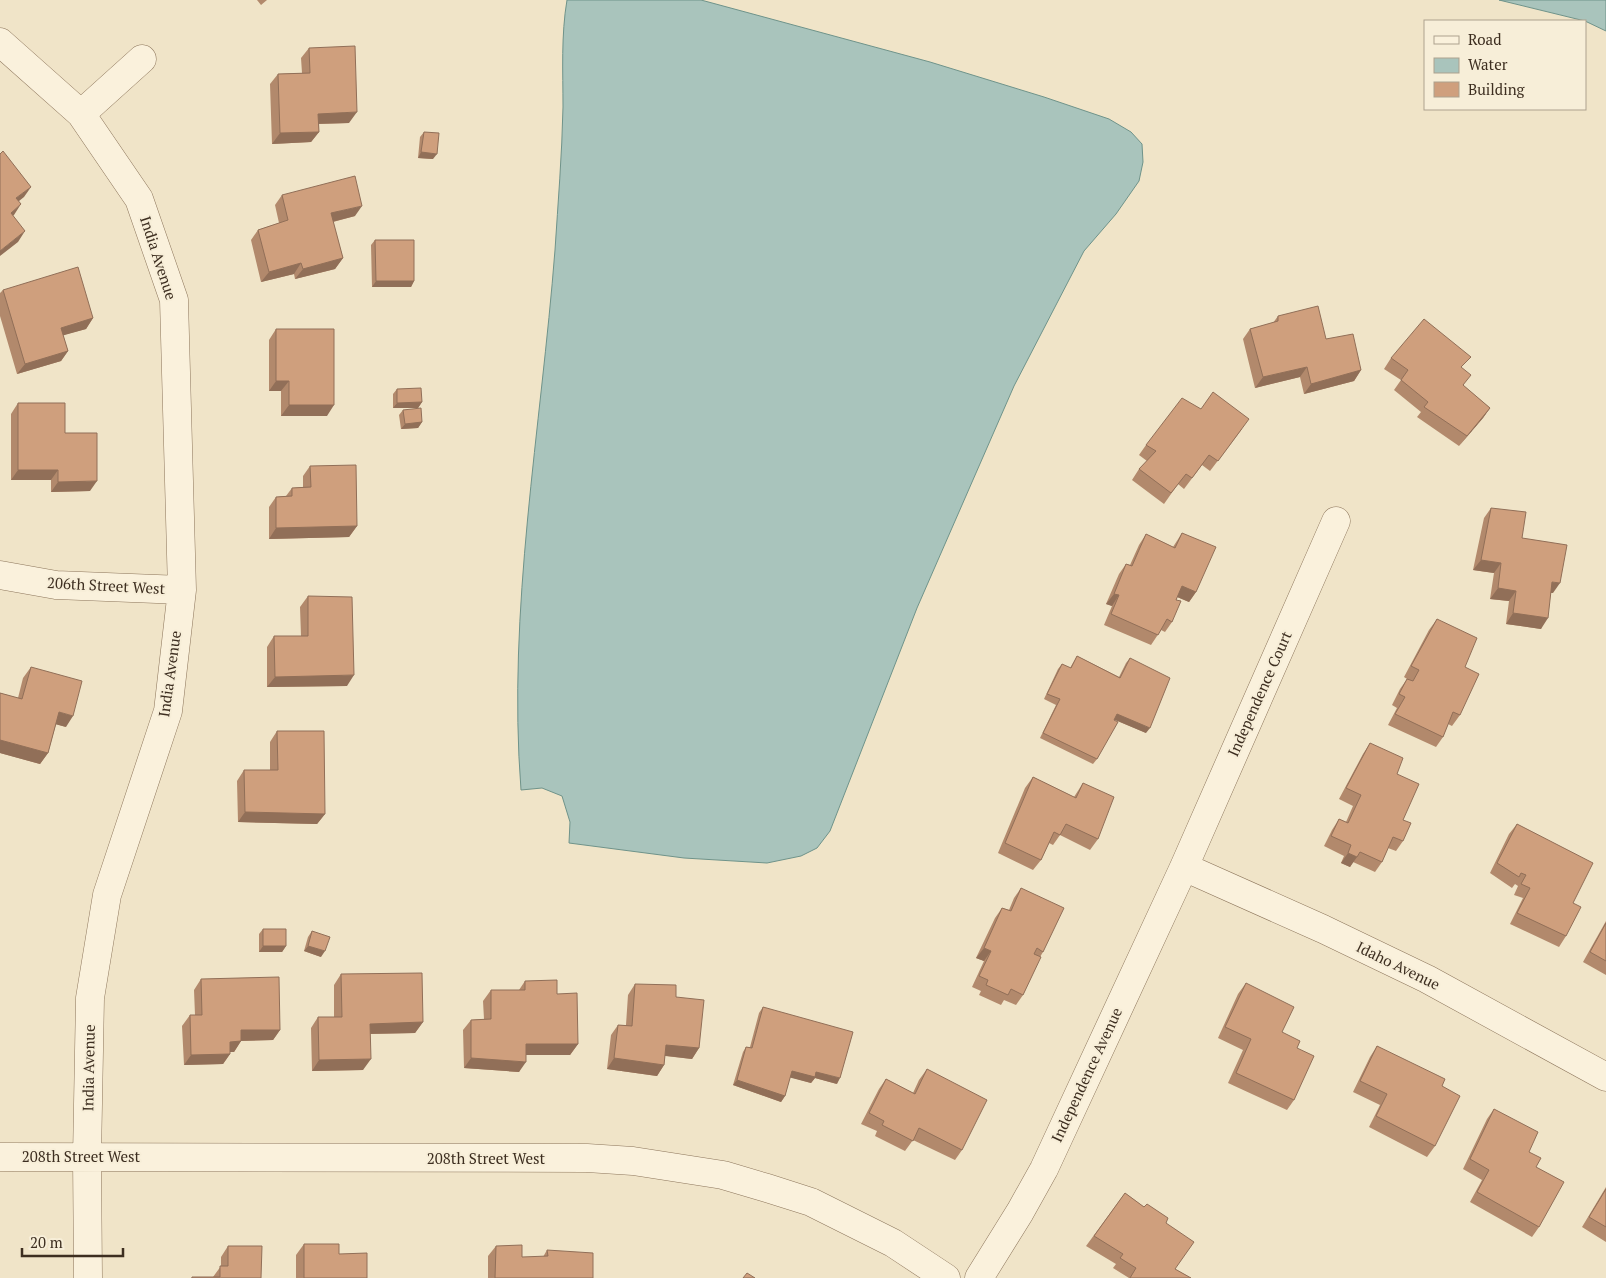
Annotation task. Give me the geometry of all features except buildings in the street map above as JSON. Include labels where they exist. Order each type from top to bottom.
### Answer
[{"type":"street","name":"India Avenue","points":[[0,42],[81,114],[139,199],[174,300],[182,590],[168,711],[107,895],[90,998],[87,1157],[88,1278]]},
{"type":"street","points":[[81,114],[142,59]]},
{"type":"street","name":"Independence Court","points":[[1184,867],[1336,521]]},
{"type":"street","name":"206th Street West","points":[[0,575],[56,585],[182,590]]},
{"type":"street","name":"Idaho Avenue","points":[[1184,867],[1323,929],[1427,979],[1606,1077]]},
{"type":"street","name":"Independence Avenue","points":[[979,1278],[1016,1220],[1044,1170],[1184,867]]},
{"type":"street","name":"208th Street West","points":[[0,1157],[587,1158],[633,1160],[724,1175],[811,1202],[892,1243],[946,1278]]},
{"type":"water","points":[[567,0],[701,0],[930,62],[1044,97],[1109,119],[1131,132],[1142,144],[1143,162],[1139,181],[1116,214],[1084,251],[1014,386],[917,608],[830,831],[817,848],[801,856],[767,863],[684,858],[569,843],[570,822],[562,796],[542,788],[521,790],[518,655],[528,520],[555,250],[563,107],[563,40]]},
{"type":"water","points":[[1499,0],[1606,0],[1606,31],[1586,20]]}]
